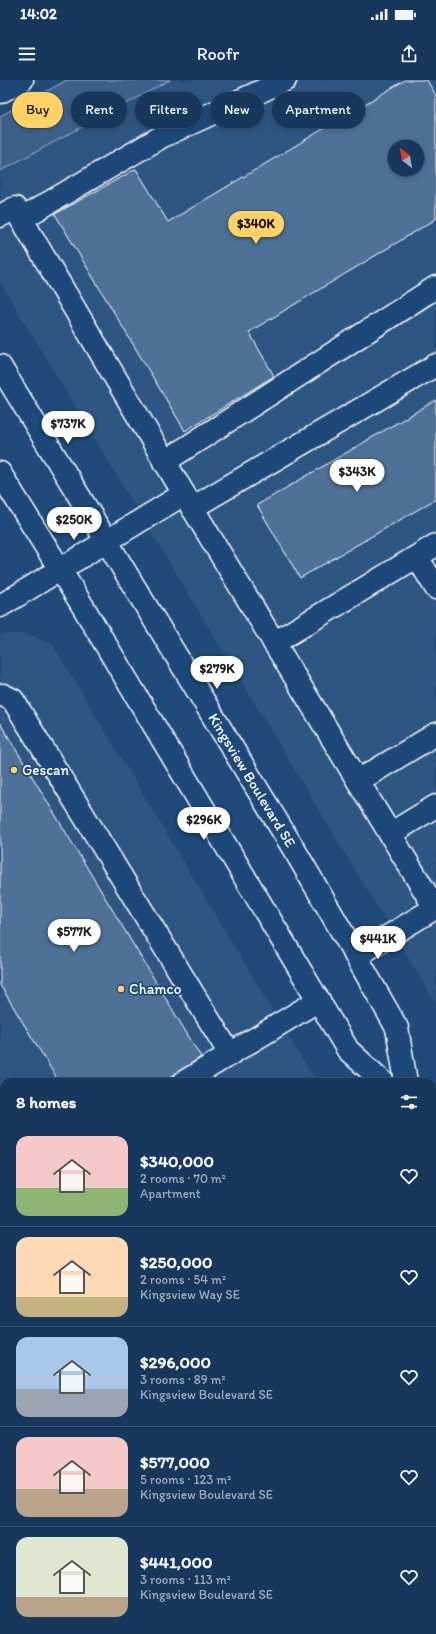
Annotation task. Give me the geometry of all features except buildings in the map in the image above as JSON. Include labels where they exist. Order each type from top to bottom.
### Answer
[{"type":"main road","points":[[0,92],[22,80]]},
{"type":"main road","points":[[21,219],[161,137],[285,80]]},
{"type":"main road","points":[[0,216],[15,208],[164,462],[435,909],[356,956]]},
{"type":"main road","points":[[164,462],[436,287]]},
{"type":"main road","points":[[0,606],[106,542],[188,501],[436,365]]},
{"type":"main road","name":"Kingsview Boulevard SE","points":[[0,366],[298,856],[397,1028],[405,1078]]},
{"type":"main road","points":[[0,473],[60,570],[348,1050],[379,1078]]},
{"type":"main road","points":[[274,643],[436,545]]},
{"type":"main road","points":[[417,557],[436,588]]},
{"type":"main road","points":[[0,695],[13,700],[230,1054]]},
{"type":"main road","points":[[358,781],[436,734]]},
{"type":"main road","points":[[390,834],[436,806]]},
{"type":"main road","points":[[191,1078],[319,1000]]},
{"type":"shaded area","points":[[67,80],[170,80],[148,92],[135,92],[135,99],[127,103],[127,92],[71,92],[71,128],[80,128],[0,171],[0,116],[12,110],[12,128],[63,128],[63,92],[45,92]]},
{"type":"shaded area","points":[[170,80],[436,80],[436,1004],[0,282],[0,171],[80,128],[127,128],[127,103],[135,99],[135,128],[202,128],[202,92],[148,92]]},
{"type":"shaded area","points":[[0,634],[27,634],[52,643],[314,1078],[0,1078]]},
{"type":"place","name":"Gescan","points":[[14,770]]},
{"type":"place","name":"Chamco","points":[[121,989]]}]
